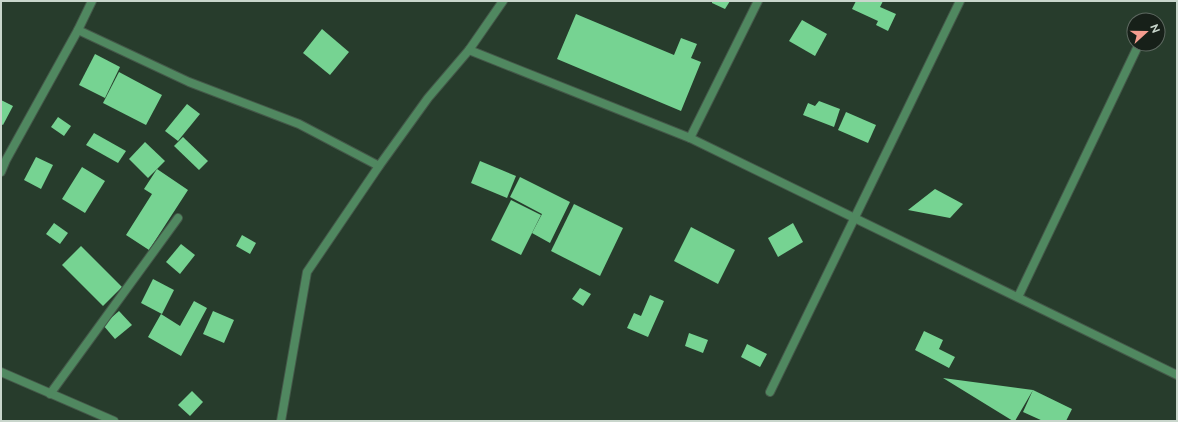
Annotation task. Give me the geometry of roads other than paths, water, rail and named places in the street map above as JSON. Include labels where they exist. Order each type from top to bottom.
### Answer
[{"type":"street","points":[[1,172],[6,160],[78,30],[92,1]]},
{"type":"street","points":[[281,421],[307,272],[379,166],[428,98],[469,50],[504,1]]},
{"type":"street","points":[[690,138],[758,1]]},
{"type":"street","points":[[770,392],[960,1]]},
{"type":"street","points":[[78,30],[189,82],[299,124],[379,166]]},
{"type":"street","points":[[469,50],[690,138],[1177,375]]},
{"type":"street","points":[[1018,297],[1135,52]]},
{"type":"street","points":[[50,394],[178,218]]},
{"type":"street","points":[[1,372],[114,421]]}]
